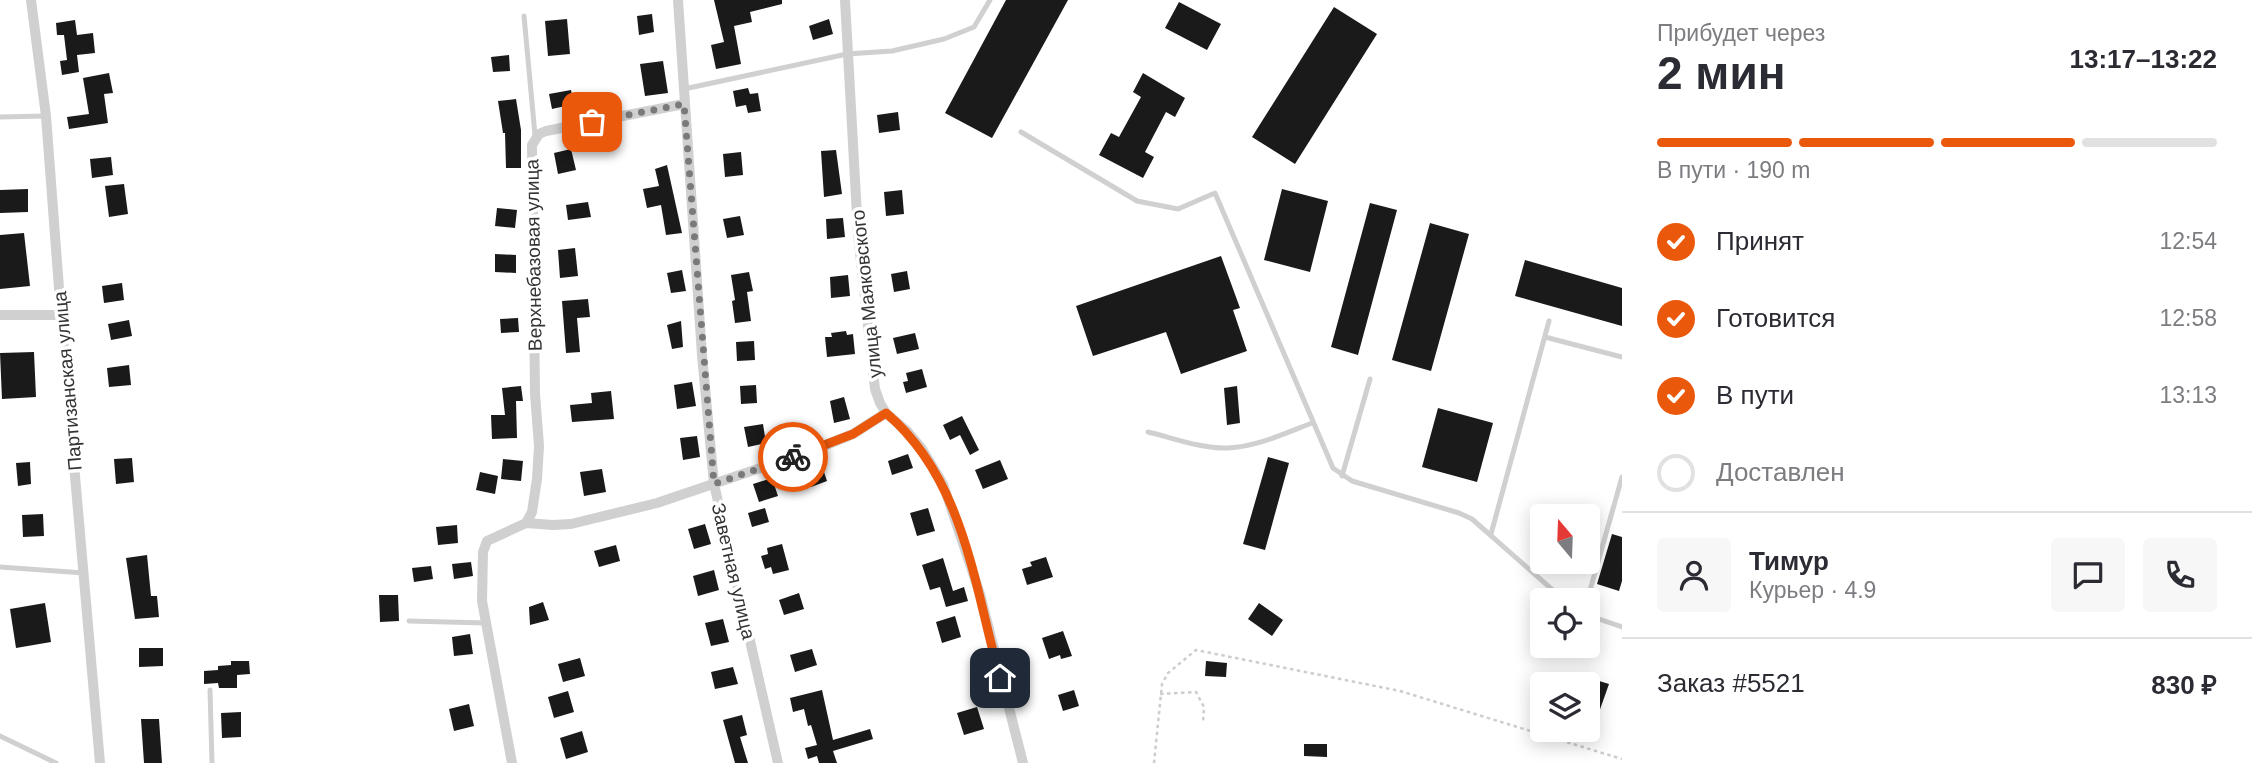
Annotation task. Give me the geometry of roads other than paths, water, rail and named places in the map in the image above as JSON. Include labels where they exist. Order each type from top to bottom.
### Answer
[{"type":"street","name":"Партизанская улица","points":[[31,0],[46,116],[100,763]]},
{"type":"street","name":"Заветная улица","points":[[678,0],[714,484],[778,763]]},
{"type":"street","name":"улица Маяковского","points":[[845,0],[862,273],[876,389],[886,413],[907,431],[943,484],[980,594],[1023,763]]},
{"type":"street","name":"Верхнебазовая улица","points":[[526,523],[532,512],[539,446],[535,394],[531,156],[536,138],[546,131],[684,104]]},
{"type":"street","points":[[0,315],[61,315]]},
{"type":"street","points":[[512,763],[482,601],[483,552],[486,541],[526,523],[553,525],[595,519],[657,503],[816,449],[853,434],[886,413]]},
{"type":"lane","points":[[683,90],[847,54],[891,51],[967,31],[979,21],[990,0]]},
{"type":"lane","points":[[524,16],[536,138]]},
{"type":"lane","points":[[0,117],[46,116]]},
{"type":"lane","points":[[1021,132],[1137,201],[1178,209],[1215,194],[1328,461],[1342,476],[1352,481],[1472,519],[1551,588]]},
{"type":"lane","points":[[1491,534],[1549,321]]},
{"type":"lane","points":[[1545,337],[1622,357]]},
{"type":"lane","points":[[1342,476],[1370,379]]},
{"type":"lane","points":[[1148,432],[1206,446],[1228,448],[1271,439],[1312,423]]},
{"type":"lane","points":[[1591,588],[1622,477]]},
{"type":"lane","points":[[0,568],[84,573]]},
{"type":"lane","points":[[1600,619],[1622,627]]},
{"type":"lane","points":[[409,621],[486,623]]},
{"type":"lane","points":[[210,690],[212,763]]},
{"type":"lane","points":[[0,736],[56,763]]}]
